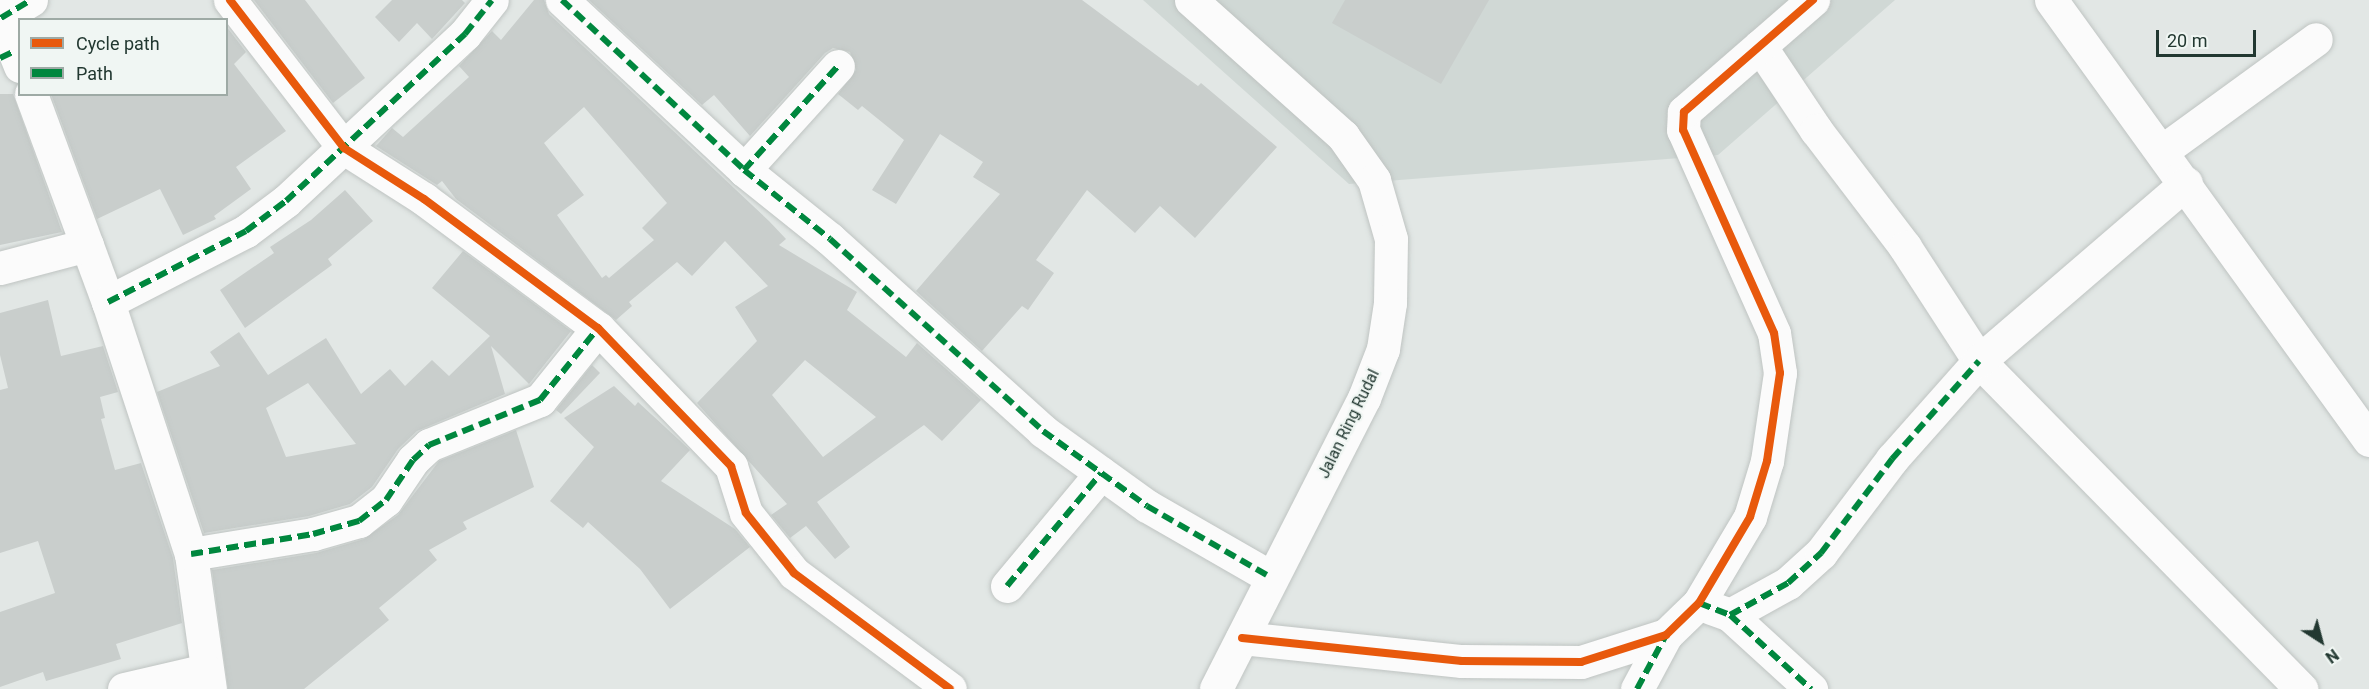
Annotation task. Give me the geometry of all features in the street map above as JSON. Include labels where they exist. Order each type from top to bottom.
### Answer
[{"type":"street","points":[[11,59],[0,17],[31,0]]},
{"type":"street","points":[[230,0],[344,148],[424,200],[598,328],[731,466],[746,513],[794,573],[950,689]]},
{"type":"street","points":[[108,302],[246,231],[286,201],[465,34],[492,0]]},
{"type":"street","points":[[562,0],[744,170],[830,239],[1043,431],[1147,506],[1272,578]]},
{"type":"street","name":"Jalan Ring Rudal","points":[[1191,0],[1343,136],[1374,180],[1391,239],[1390,303],[1383,349],[1364,398],[1216,689]]},
{"type":"street","points":[[1638,689],[1666,634],[1699,603],[1750,517],[1767,461],[1780,373],[1774,333],[1711,198],[1683,121],[1692,101],[1813,0]]},
{"type":"street","points":[[2051,0],[2186,183],[2369,440]]},
{"type":"street","points":[[2162,151],[2316,39]]},
{"type":"street","points":[[1760,46],[1816,130],[1905,247],[1978,361],[2301,689]]},
{"type":"street","points":[[744,170],[838,66]]},
{"type":"street","points":[[33,96],[108,302],[191,554],[208,680],[124,689]]},
{"type":"street","points":[[1730,615],[1788,583],[1821,553],[1892,459],[1978,361],[2186,183]]},
{"type":"street","points":[[0,268],[87,245]]},
{"type":"street","points":[[191,554],[313,534],[359,521],[386,500],[413,460],[429,445],[540,400],[598,328]]},
{"type":"street","points":[[1007,586],[1101,473]]},
{"type":"street","points":[[1699,603],[1730,615],[1811,689]]},
{"type":"street","points":[[1242,638],[1462,661],[1581,662],[1666,634]]},
{"type":"shaded area","points":[[1143,0],[1895,0],[1718,155],[1349,184]]},
{"type":"building","points":[[254,0],[305,0],[365,78],[333,103]]},
{"type":"building","points":[[392,0],[462,0],[465,3],[432,39],[417,23],[399,42],[375,17]]},
{"type":"building","points":[[534,0],[544,0],[549,14],[769,221],[786,239],[779,245],[857,292],[847,310],[906,357],[917,343],[981,400],[942,441],[924,425],[817,502],[850,547],[835,559],[806,526],[790,538],[771,515],[787,504],[697,403],[757,341],[735,307],[768,286],[725,241],[692,276],[677,262],[629,302],[632,306],[616,320],[456,199],[442,181],[437,185],[376,146],[392,128],[403,137],[469,77],[459,66],[492,31],[501,40]],"holes":[[[584,107],[667,203],[642,228],[654,240],[609,278],[606,275],[602,278],[557,215],[584,195],[544,143]],[[805,360],[876,417],[823,457],[772,395]]]},
{"type":"building","points":[[589,0],[1082,0],[1198,86],[1201,83],[1277,147],[1195,238],[1160,206],[1135,233],[1087,190],[1036,260],[1054,273],[1028,310],[1022,306],[982,351],[916,291],[1000,194],[973,177],[983,162],[940,134],[896,204],[872,190],[904,140],[862,106],[858,110],[838,94],[856,70],[850,52],[833,48],[825,53],[750,136],[714,95],[702,105]]},
{"type":"building","points":[[1345,0],[1489,0],[1441,84],[1332,23]]},
{"type":"building","points":[[228,29],[246,52],[234,64],[286,131],[236,167],[251,189],[214,216],[216,219],[183,235],[160,189],[97,219],[52,96],[228,96]]},
{"type":"building","points":[[0,94],[13,94],[62,232],[0,245]]},
{"type":"building","points":[[345,190],[373,221],[328,259],[332,265],[245,328],[220,290],[274,253],[270,247],[311,220]]},
{"type":"building","points":[[463,251],[571,331],[529,384],[491,346],[505,394],[417,431],[398,449],[372,487],[350,504],[309,516],[204,533],[157,392],[220,366],[210,352],[239,332],[268,375],[326,338],[361,394],[390,369],[405,386],[432,360],[449,376],[490,336],[432,288]],"holes":[[[308,383],[356,444],[286,457],[266,408]]]},
{"type":"building","points":[[48,300],[61,356],[103,346],[118,392],[100,397],[105,418],[101,419],[115,470],[141,463],[173,558],[182,623],[116,644],[121,659],[46,681],[43,672],[0,687],[0,612],[55,593],[38,541],[0,553],[0,390],[8,388],[0,355],[0,313]]},
{"type":"building","points":[[592,365],[600,373],[561,414],[556,410]]},
{"type":"building","points":[[614,386],[635,406],[638,402],[690,450],[661,481],[735,529],[750,547],[670,609],[640,569],[588,522],[583,528],[550,501],[594,447],[564,418]]},
{"type":"building","points":[[516,430],[534,487],[463,522],[467,529],[429,550],[437,560],[379,608],[389,620],[304,689],[228,689],[212,570],[316,553],[364,539],[398,515],[439,461]]},
{"type":"marked path","points":[[1,18],[31,0]]},
{"type":"marked path","points":[[108,302],[246,231],[286,201],[465,34],[492,0]]},
{"type":"marked path","points":[[562,0],[744,170],[830,239],[1043,431],[1147,506],[1272,578]]},
{"type":"marked path","points":[[0,58],[13,52]]},
{"type":"marked path","points":[[744,170],[838,66]]},
{"type":"marked path","points":[[191,554],[313,534],[359,521],[386,500],[413,460],[429,445],[540,400],[598,328]]},
{"type":"marked path","points":[[1730,615],[1788,583],[1821,553],[1892,459],[1979,361]]},
{"type":"marked path","points":[[1007,586],[1101,473]]},
{"type":"marked path","points":[[1699,603],[1730,615],[1811,689]]},
{"type":"marked path","points":[[1637,689],[1666,635]]},
{"type":"cycle path","points":[[230,0],[344,148],[424,199],[598,328],[731,466],[746,513],[794,573],[950,689]]},
{"type":"cycle path","points":[[1242,638],[1462,661],[1581,662],[1666,635],[1699,603],[1750,517],[1767,461],[1780,373],[1774,333],[1683,130],[1684,112],[1813,0]]}]
